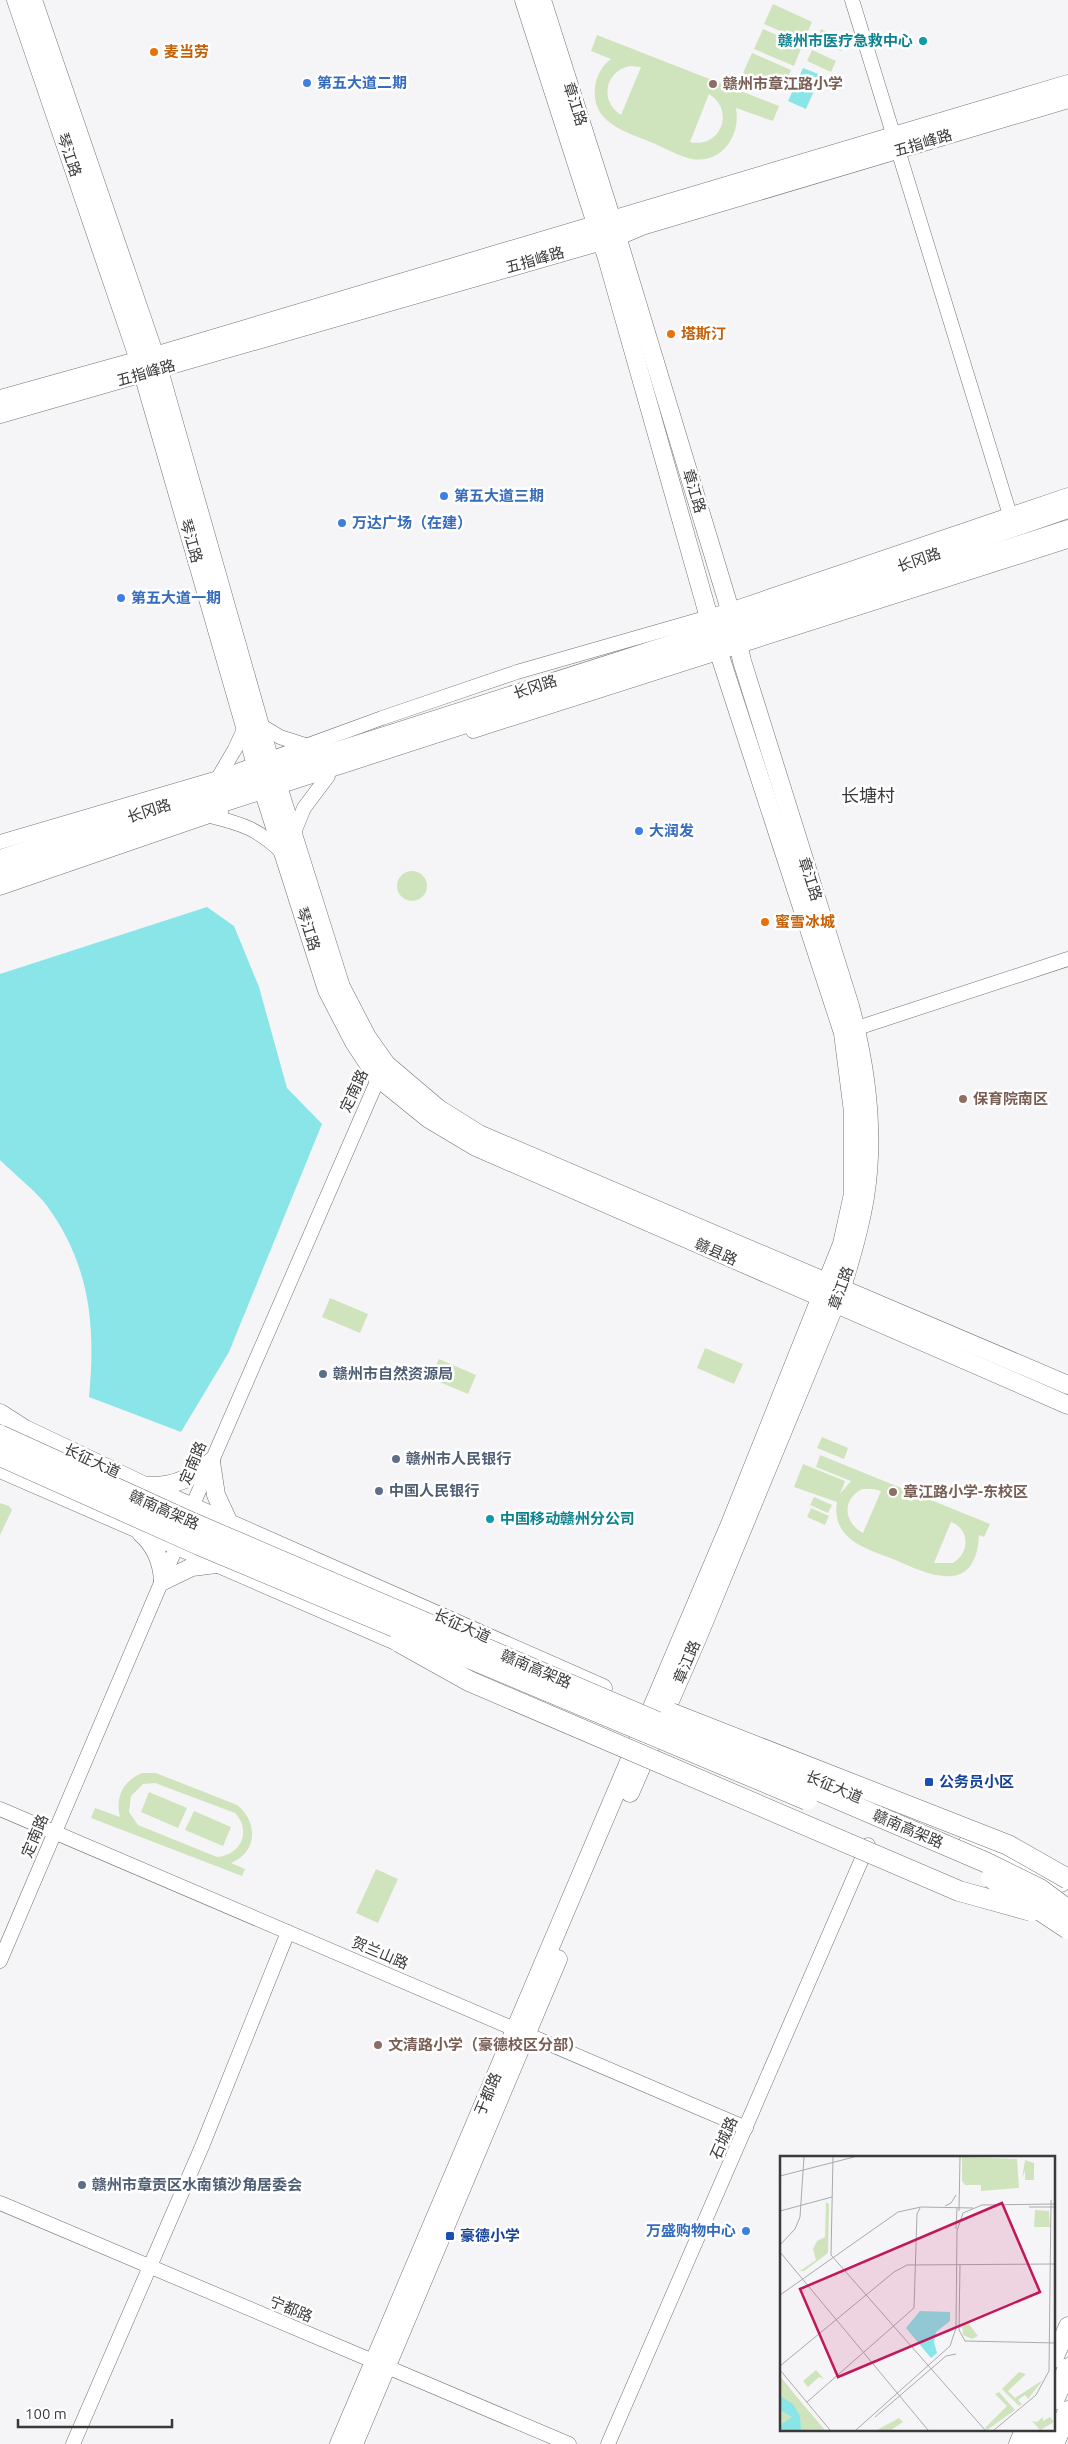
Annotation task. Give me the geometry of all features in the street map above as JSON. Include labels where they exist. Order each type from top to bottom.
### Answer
[{"type":"highway","name":"赣南高架路","points":[[0,1435],[193,1523],[985,1862],[1040,1889],[1068,1910]]},
{"type":"highway","name":"赣南高架路","points":[[0,1456],[312,1594],[980,1871],[1068,1927]]},
{"type":"highway","points":[[312,1594],[469,1681],[959,1890],[1031,1911]]},
{"type":"highway","points":[[458,1636],[699,1723],[1008,1845],[1068,1879]]},
{"type":"highway","points":[[1056,2395],[1068,2368]]},
{"type":"highway","points":[[1054,2444],[1068,2411]]},
{"type":"highway","points":[[1036,2444],[1041,2432]]},
{"type":"main road","name":"琴江路","points":[[16,0],[149,365]]},
{"type":"main road","name":"琴江路","points":[[33,0],[149,365],[268,779],[283,853],[327,990],[354,1042],[382,1070]]},
{"type":"main road","name":"章江路","points":[[524,0],[606,231],[735,629],[849,1030],[868,1113],[868,1156],[865,1196],[854,1247],[831,1293],[643,1746]]},
{"type":"main road","name":"章江路","points":[[542,0],[714,636],[849,1030]]},
{"type":"main road","name":"五指峰路","points":[[0,414],[149,365],[606,231],[642,226],[1068,84]]},
{"type":"main road","name":"五指峰路","points":[[896,142],[1068,99]]},
{"type":"main road","name":"五指峰路","points":[[0,399],[149,365]]},
{"type":"main road","name":"长冈路","points":[[0,859],[268,779],[714,636],[1068,509]]},
{"type":"main road","name":"长冈路","points":[[735,629],[1068,529]]},
{"type":"main road","name":"琴江路","points":[[268,779],[293,835],[341,987],[382,1070]]},
{"type":"main road","name":"长冈路","points":[[0,875],[268,779]]},
{"type":"main road","name":"赣县路","points":[[382,1070],[429,1119],[476,1147],[831,1293],[1068,1385]]},
{"type":"main road","name":"赣县路","points":[[831,1293],[1068,1404]]},
{"type":"main road","name":"长征大道","points":[[0,1413],[24,1429],[145,1486],[657,1712],[1068,1887]]},
{"type":"main road","points":[[145,1486],[177,1483],[196,1475],[211,1462]]},
{"type":"main road","points":[[211,1462],[216,1496],[229,1523]]},
{"type":"main road","points":[[0,1469],[177,1547],[354,1621],[465,1672],[1068,1927]]},
{"type":"main road","points":[[130,1526],[143,1535],[153,1547],[162,1567],[163,1581],[192,1567],[217,1564]]},
{"type":"main road","name":"于都路","points":[[339,2444],[380,2365],[643,1746]]},
{"type":"main road","points":[[1056,2354],[1068,2326]]},
{"type":"main road","name":"于都路","points":[[354,2444],[380,2365]]},
{"type":"main road","points":[[1018,2444],[1023,2432]]},
{"type":"main road","points":[[1064,2444],[1068,2435]]},
{"type":"street","points":[[852,0],[1010,515]]},
{"type":"street","points":[[735,629],[1010,515],[1068,495]]},
{"type":"street","points":[[0,842],[218,778],[268,779],[328,776],[735,629],[1068,541]]},
{"type":"street","points":[[0,888],[210,816],[268,779],[308,746],[382,718],[517,672],[714,636]]},
{"type":"street","points":[[218,778],[252,726],[308,746]]},
{"type":"street","points":[[293,835],[304,808],[328,776]]},
{"type":"street","points":[[210,816],[243,824],[269,839],[283,853]]},
{"type":"street","points":[[849,1030],[1068,959]]},
{"type":"street","name":"定南路","points":[[0,1961],[163,1581],[192,1506],[382,1070]]},
{"type":"street","name":"贺兰山路","points":[[0,1808],[746,2128]]},
{"type":"street","name":"石城路","points":[[608,2444],[868,1844]]},
{"type":"street","points":[[72,2444],[248,2036],[288,1932]]},
{"type":"street","name":"宁都路","points":[[0,2204],[569,2444]]},
{"type":"green space","points":[[773,4],[812,22],[804,41],[764,24]]},
{"type":"green space","points":[[763,29],[802,46],[794,66],[754,49]]},
{"type":"green space","points":[[821,29],[846,40],[841,51],[817,40]]},
{"type":"green space","points":[[597,35],[779,106],[773,121],[736,108],[736,128],[728,145],[713,157],[703,159],[687,158],[632,135],[604,118],[595,100],[595,88],[600,72],[611,59],[591,51]],"holes":[[[630,66],[641,67],[621,115],[610,102],[608,87],[610,80],[615,74]],[[709,94],[717,101],[722,110],[723,119],[721,127],[709,140],[701,143],[690,142]]]},
{"type":"green space","points":[[812,50],[836,61],[831,72],[807,61]]},
{"type":"green space","points":[[752,53],[791,70],[782,90],[743,73]]},
{"type":"green space","points":[[412,871],[418,872],[426,880],[426,892],[418,900],[412,901],[406,900],[398,892],[397,886],[398,880],[406,872]]},
{"type":"green space","points":[[330,1298],[368,1314],[360,1333],[322,1317]]},
{"type":"green space","points":[[705,1348],[743,1364],[734,1384],[697,1368]]},
{"type":"green space","points":[[439,1359],[476,1375],[468,1394],[430,1378]]},
{"type":"green space","points":[[822,1437],[848,1448],[844,1459],[817,1448]]},
{"type":"green space","points":[[820,1455],[990,1524],[984,1537],[979,1535],[976,1554],[969,1567],[960,1574],[948,1576],[935,1575],[921,1571],[856,1543],[846,1535],[839,1523],[836,1511],[837,1502],[794,1487],[803,1464],[845,1481],[840,1494],[851,1481],[816,1467]],"holes":[[[862,1489],[881,1491],[863,1533],[852,1523],[848,1511],[851,1499]],[[951,1522],[957,1525],[964,1535],[966,1541],[963,1553],[953,1563],[934,1563]]]},
{"type":"green space","points":[[814,1497],[832,1505],[828,1513],[810,1505]]},
{"type":"green space","points":[[0,1503],[9,1506],[12,1510],[0,1535]]},
{"type":"green space","points":[[811,1508],[829,1516],[825,1525],[807,1517]]},
{"type":"green space","points":[[142,1773],[156,1773],[237,1805],[249,1819],[252,1836],[246,1852],[231,1863],[245,1869],[242,1876],[91,1818],[95,1808],[120,1817],[119,1803],[122,1790],[135,1776]],"holes":[[[155,1783],[235,1813],[243,1827],[241,1841],[232,1852],[217,1857],[138,1825],[129,1812],[131,1796],[143,1784]]]},
{"type":"green space","points":[[149,1792],[187,1808],[178,1828],[141,1812]]},
{"type":"green space","points":[[194,1811],[231,1827],[223,1846],[185,1830]]},
{"type":"green space","points":[[376,1869],[398,1879],[378,1923],[356,1913]]},
{"type":"water","points":[[803,68],[821,75],[806,109],[788,101]]},
{"type":"water","points":[[207,907],[234,926],[259,987],[287,1088],[322,1124],[229,1352],[181,1432],[89,1397],[91,1370],[90,1319],[80,1271],[59,1225],[44,1202],[0,1160],[0,974]]},
{"type":"place","name":"赣州市医疗急救中心","points":[[923,41]]},
{"type":"place","name":"麦当劳","points":[[154,52]]},
{"type":"place","name":"第五大道二期","points":[[307,83]]},
{"type":"place","name":"赣州市章江路小学","points":[[713,84]]},
{"type":"place","name":"塔斯汀","points":[[671,334]]},
{"type":"place","name":"第五大道三期","points":[[444,496]]},
{"type":"place","name":"万达广场（在建）","points":[[342,523]]},
{"type":"place","name":"第五大道一期","points":[[121,598]]},
{"type":"place","name":"大润发","points":[[639,831]]},
{"type":"place","name":"蜜雪冰城","points":[[765,922]]},
{"type":"place","name":"保育院南区","points":[[963,1099]]},
{"type":"place","name":"赣州市自然资源局","points":[[323,1374]]},
{"type":"place","name":"赣州市人民银行","points":[[396,1459]]},
{"type":"place","name":"中国人民银行","points":[[379,1491]]},
{"type":"place","name":"章江路小学-东校区","points":[[893,1492]]},
{"type":"place","name":"中国移动赣州分公司","points":[[490,1519]]},
{"type":"place","name":"公务员小区","points":[[929,1782]]},
{"type":"place","name":"文清路小学（豪德校区分部）","points":[[378,2045]]},
{"type":"place","name":"赣州市章贡区水南镇沙角居委会","points":[[82,2185]]},
{"type":"place","name":"万盛购物中心","points":[[746,2231]]},
{"type":"place","name":"豪德小学","points":[[450,2236]]},
{"type":"district","name":"长塘村","points":[[868,796]]}]
